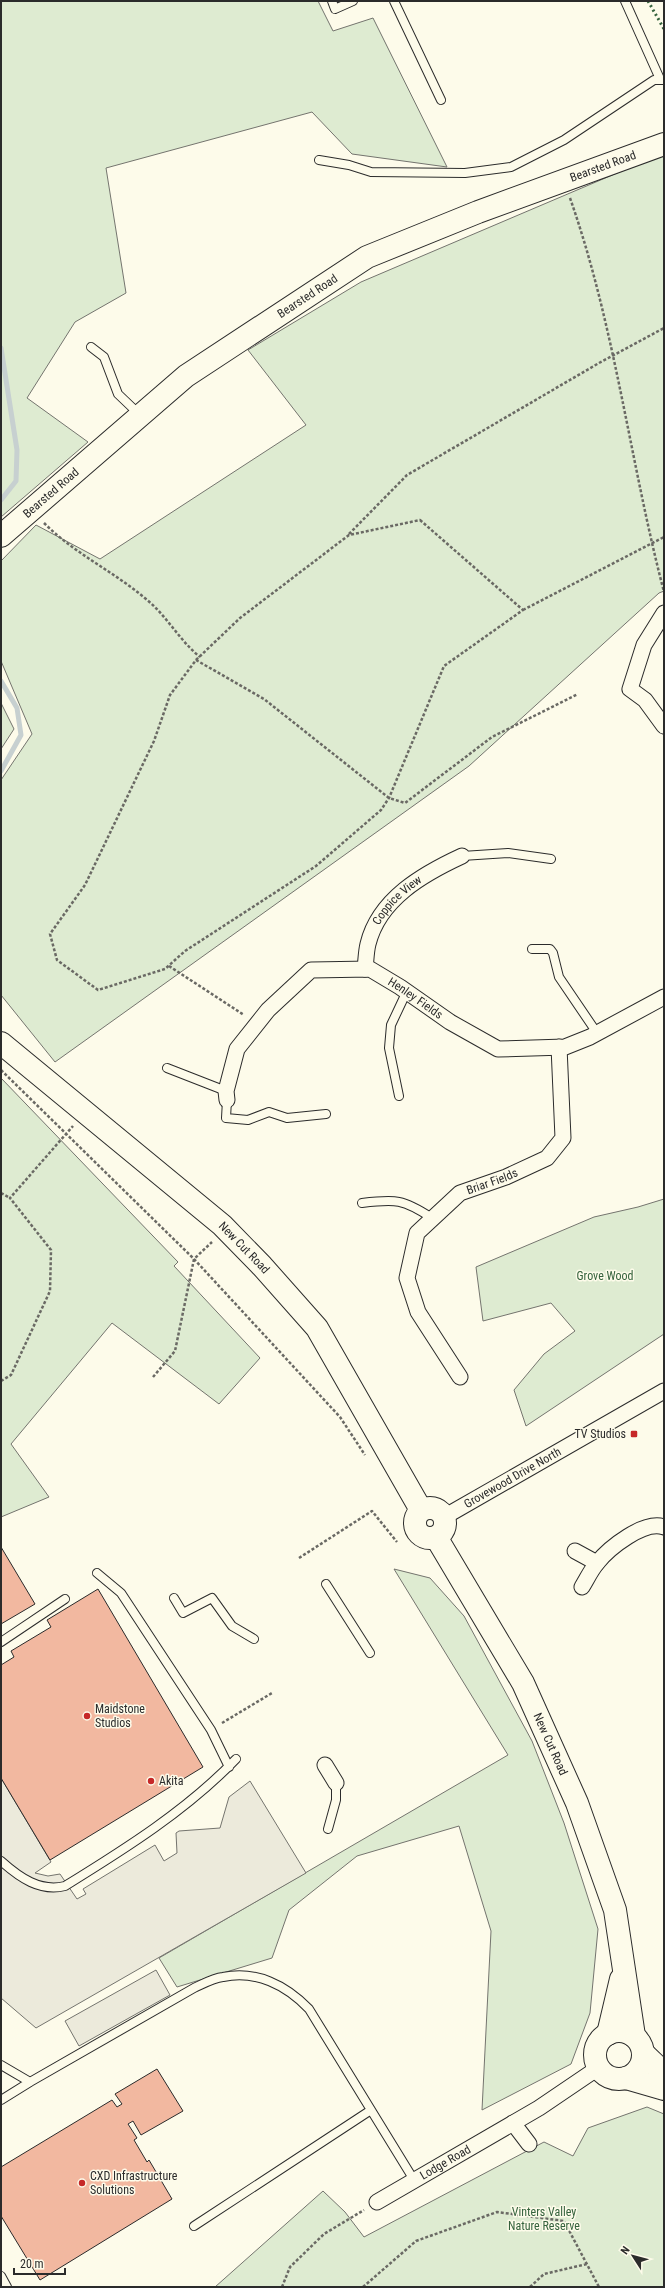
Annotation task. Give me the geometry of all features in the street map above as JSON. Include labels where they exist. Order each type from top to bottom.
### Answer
[{"type":"street","name":"Bearsted Road","points":[[1,536],[186,376],[367,257],[478,212],[564,182],[664,144]]},
{"type":"street","points":[[664,613],[644,645],[630,689],[645,700],[664,726]]},
{"type":"street","name":"Coppice View","points":[[365,969],[368,944],[380,915],[409,886],[431,871],[462,856]]},
{"type":"street","name":"Henley Fields","points":[[227,1095],[237,1049],[268,1010],[311,970],[370,969],[407,991],[450,1022],[498,1049],[565,1047],[597,1033],[664,997]]},
{"type":"street","name":"New Cut Road","points":[[1,1043],[226,1229],[262,1266],[317,1328],[421,1510]]},
{"type":"street","name":"Briar Fields","points":[[460,1377],[418,1312],[407,1278],[417,1233],[460,1193],[506,1177],[547,1158],[563,1138],[559,1047]]},
{"type":"street","name":"Grovewood Drive North","points":[[444,1516],[664,1391]]},
{"type":"street","points":[[433,1508],[444,1516],[444,1530],[436,1537],[426,1538],[417,1531],[415,1520],[421,1510],[433,1508]]},
{"type":"street","points":[[582,1587],[597,1563],[624,1539],[642,1528],[664,1527]]},
{"type":"street","name":"New Cut Road","points":[[436,1537],[523,1683],[576,1803],[615,1910],[623,1969],[638,2045]]},
{"type":"street","points":[[575,1551],[597,1563]]},
{"type":"street","points":[[325,1765],[336,1783]]},
{"type":"street","name":"New Cut Road","points":[[598,2068],[595,2053],[597,2045],[608,2034],[623,1969]]},
{"type":"street","points":[[608,2034],[621,2031],[638,2045],[664,2073]]},
{"type":"street","points":[[626,2078],[639,2069],[638,2045]]},
{"type":"street","points":[[598,2068],[610,2077],[626,2078],[664,2090]]},
{"type":"street","name":"Lodge Road","points":[[377,2202],[513,2123],[598,2068]]},
{"type":"street","points":[[513,2123],[530,2144]]},
{"type":"lane","points":[[332,1],[336,9],[353,1]]},
{"type":"lane","points":[[394,1],[440,100]]},
{"type":"lane","points":[[319,160],[349,165],[371,172],[465,173],[511,167],[564,140],[654,80],[662,80],[625,1]]},
{"type":"lane","points":[[91,347],[104,357],[118,394],[140,416]]},
{"type":"lane","points":[[462,856],[508,853],[551,858]]},
{"type":"lane","points":[[532,949],[550,949],[553,953],[559,977],[597,1033]]},
{"type":"lane","points":[[399,1096],[389,1048],[391,1025],[407,991]]},
{"type":"lane","points":[[168,1068],[227,1095],[226,1118],[248,1120],[269,1112],[287,1118],[326,1114]]},
{"type":"lane","points":[[362,1203],[392,1199],[404,1202],[432,1218]]},
{"type":"lane","points":[[97,1573],[121,1593],[212,1730],[229,1767]]},
{"type":"lane","points":[[326,1584],[370,1653]]},
{"type":"lane","points":[[174,1598],[183,1613],[212,1598],[232,1626],[254,1639]]},
{"type":"lane","points":[[1,1642],[65,1599]]},
{"type":"lane","points":[[1,1862],[27,1882],[53,1889],[65,1886],[159,1825],[236,1760]]},
{"type":"lane","points":[[328,1829],[336,1800],[336,1783]]},
{"type":"lane","points":[[1,2100],[194,1988],[222,1977],[249,1974],[294,1994],[309,2009],[414,2180]]},
{"type":"lane","points":[[1,2065],[30,2082]]},
{"type":"lane","points":[[194,2226],[371,2110]]},
{"type":"lane","points":[[1,2276],[7,2287]]},
{"type":"path","points":[[564,182],[578,221],[613,356],[651,542],[664,592]]},
{"type":"path","points":[[664,328],[407,475],[349,535],[240,618],[196,660],[170,695],[154,741],[85,885],[50,934],[57,960],[98,990],[165,970],[185,951],[316,866],[381,810],[389,798],[444,666],[523,610],[651,542],[664,537]]},
{"type":"path","points":[[31,510],[62,542],[146,599],[162,614],[189,648],[200,657]]},
{"type":"path","points":[[349,535],[420,520],[523,610]]},
{"type":"path","points":[[196,660],[264,699],[389,798],[405,803],[492,737],[578,694]]},
{"type":"path","points":[[169,966],[258,1023]]},
{"type":"path","points":[[1,1070],[194,1259],[340,1417],[370,1462],[386,1449]]},
{"type":"path","points":[[10,1198],[84,1113]]},
{"type":"path","points":[[1,1193],[10,1198],[51,1250],[50,1291],[11,1375],[1,1381]]},
{"type":"path","points":[[153,1377],[174,1352],[194,1259],[226,1229]]},
{"type":"path","points":[[299,1558],[372,1511],[397,1542]]},
{"type":"path","points":[[212,1730],[272,1693]]},
{"type":"path","points":[[282,2287],[290,2267],[324,2234],[377,2202]]},
{"type":"path","points":[[363,2287],[416,2241],[497,2212],[564,2220],[598,2287]]},
{"type":"path","points":[[530,2287],[544,2274],[587,2264]]},
{"type":"green space","points":[[1,1],[318,1],[333,31],[373,18],[447,167],[352,154],[312,112],[106,168],[126,293],[75,322],[27,398],[88,442],[1,517]]},
{"type":"green space","points":[[664,153],[664,591],[659,593],[469,766],[55,1062],[1,995],[1,780],[32,734],[1,661],[1,561],[36,525],[100,559],[306,425],[248,350],[361,282]]},
{"type":"green space","points":[[1,703],[14,729],[1,749]]},
{"type":"green space","points":[[1,1078],[178,1262],[174,1266],[260,1358],[219,1404],[112,1323],[11,1444],[49,1497],[1,1517]]},
{"type":"green space","name":"Grove Wood","points":[[664,1199],[664,1334],[526,1426],[514,1390],[544,1354],[575,1331],[551,1303],[483,1321],[476,1267],[594,1217],[638,1207]]},
{"type":"green space","points":[[394,1569],[430,1578],[464,1616],[532,1741],[564,1823],[598,1929],[590,2013],[571,2064],[482,2110],[491,1931],[459,1826],[357,1856],[289,1910],[272,1958],[177,1987],[159,1958],[508,1755]]},
{"type":"green space","name":"Vinters Valley Nature Reserve","points":[[647,2107],[664,2114],[664,2287],[215,2287],[323,2191],[345,2212],[364,2237],[544,2142],[573,2156],[588,2128]]},
{"type":"shaded area","points":[[1,1778],[51,1862],[35,1873],[48,1876],[60,1874],[77,1899],[86,1894],[83,1889],[155,1845],[164,1861],[177,1853],[176,1833],[179,1831],[220,1828],[229,1797],[250,1781],[306,1873],[36,2028],[1,1998]]},
{"type":"shaded area","points":[[156,1970],[170,1995],[79,2046],[65,2021]]},
{"type":"building","points":[[1,1547],[35,1604],[1,1624]]},
{"type":"building","name":"Maidstone Studios","points":[[98,1589],[203,1767],[50,1860],[1,1778],[1,1665],[14,1657],[11,1651],[51,1627],[47,1620]]},
{"type":"building","name":"CXD Infrastructure Solutions","points":[[157,2069],[183,2111],[141,2135],[133,2121],[128,2124],[137,2138],[134,2140],[147,2162],[149,2160],[172,2199],[40,2280],[1,2216],[1,2167],[112,2100],[117,2107],[122,2104],[115,2094]]},
{"type":"waterway","points":[[1,348],[17,450],[16,481],[1,500]]},
{"type":"waterway","points":[[1,681],[17,708],[21,735],[1,771]]},
{"type":"hedge","points":[[648,1],[664,29]]},
{"type":"place","name":"TV Studios","points":[[634,1434]]},
{"type":"place","name":"Maidstone Studios","points":[[87,1716]]},
{"type":"place","name":"Akita","points":[[151,1781]]},
{"type":"place","name":"CXD Infrastructure Solutions","points":[[82,2183]]}]
